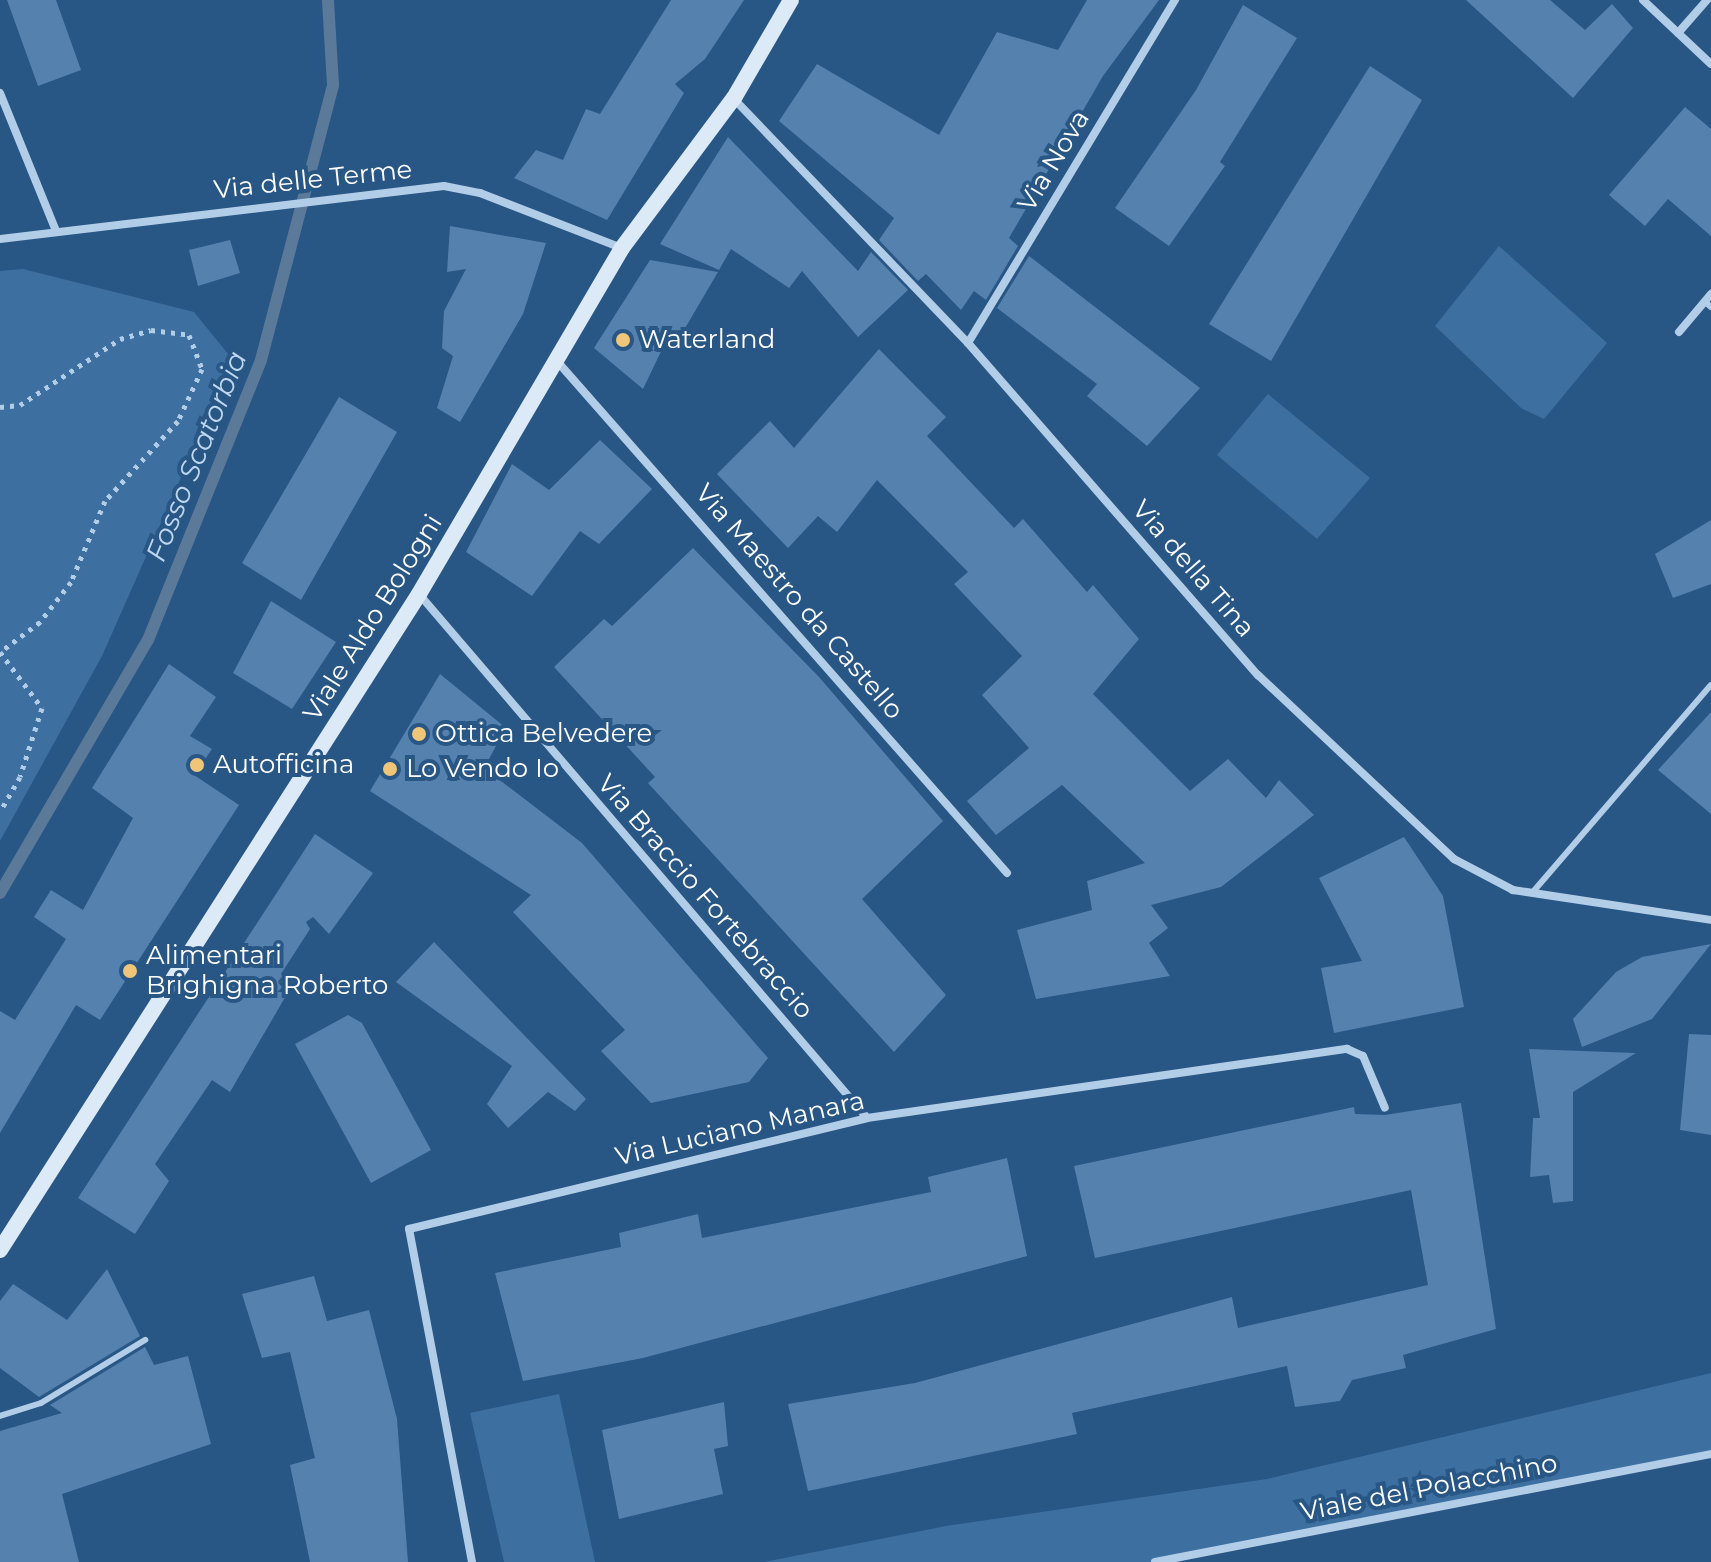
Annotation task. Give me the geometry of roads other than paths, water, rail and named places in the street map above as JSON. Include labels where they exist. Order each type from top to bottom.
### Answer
[{"type":"main road","name":"Viale Aldo Bologni","points":[[0,1250],[419,594],[622,248],[734,98],[791,0]]},
{"type":"street","name":"Via Nova","points":[[968,343],[1175,0]]},
{"type":"street","points":[[1643,0],[1711,64]]},
{"type":"street","points":[[1678,33],[1707,0]]},
{"type":"street","points":[[0,93],[56,231]]},
{"type":"street","name":"Via della Tina","points":[[734,98],[968,343],[1258,675],[1454,859],[1532,893],[1711,920]]},
{"type":"street","name":"Via delle Terme","points":[[0,239],[380,190],[480,193],[622,248]]},
{"type":"street","points":[[1679,332],[1709,301]]},
{"type":"street","name":"Via Maestro da Castello","points":[[556,360],[1007,873]]},
{"type":"street","name":"Via Braccio Fortebraccio","points":[[419,594],[867,1118]]},
{"type":"street","name":"Via Luciano Manara","points":[[472,1562],[409,1229],[867,1118],[1347,1049],[1363,1056],[1385,1108]]},
{"type":"street","name":"Viale del Polacchino","points":[[1155,1562],[1711,1454]]},
{"type":"lane","points":[[1532,893],[1711,685]]},
{"type":"lane","points":[[0,1416],[41,1403],[145,1340]]},
{"type":"waterway","name":"Fosso Scatorbia","points":[[0,893],[148,640],[261,360],[333,85],[328,0]]},
{"type":"place","name":"Waterland","points":[[623,340]]},
{"type":"place","name":"Ottica Belvedere","points":[[419,734]]},
{"type":"place","name":"Autofficina","points":[[197,765]]},
{"type":"place","name":"Lo Vendo Io","points":[[390,769]]},
{"type":"place","name":"Alimentari Brighigna Roberto","points":[[130,971]]}]
